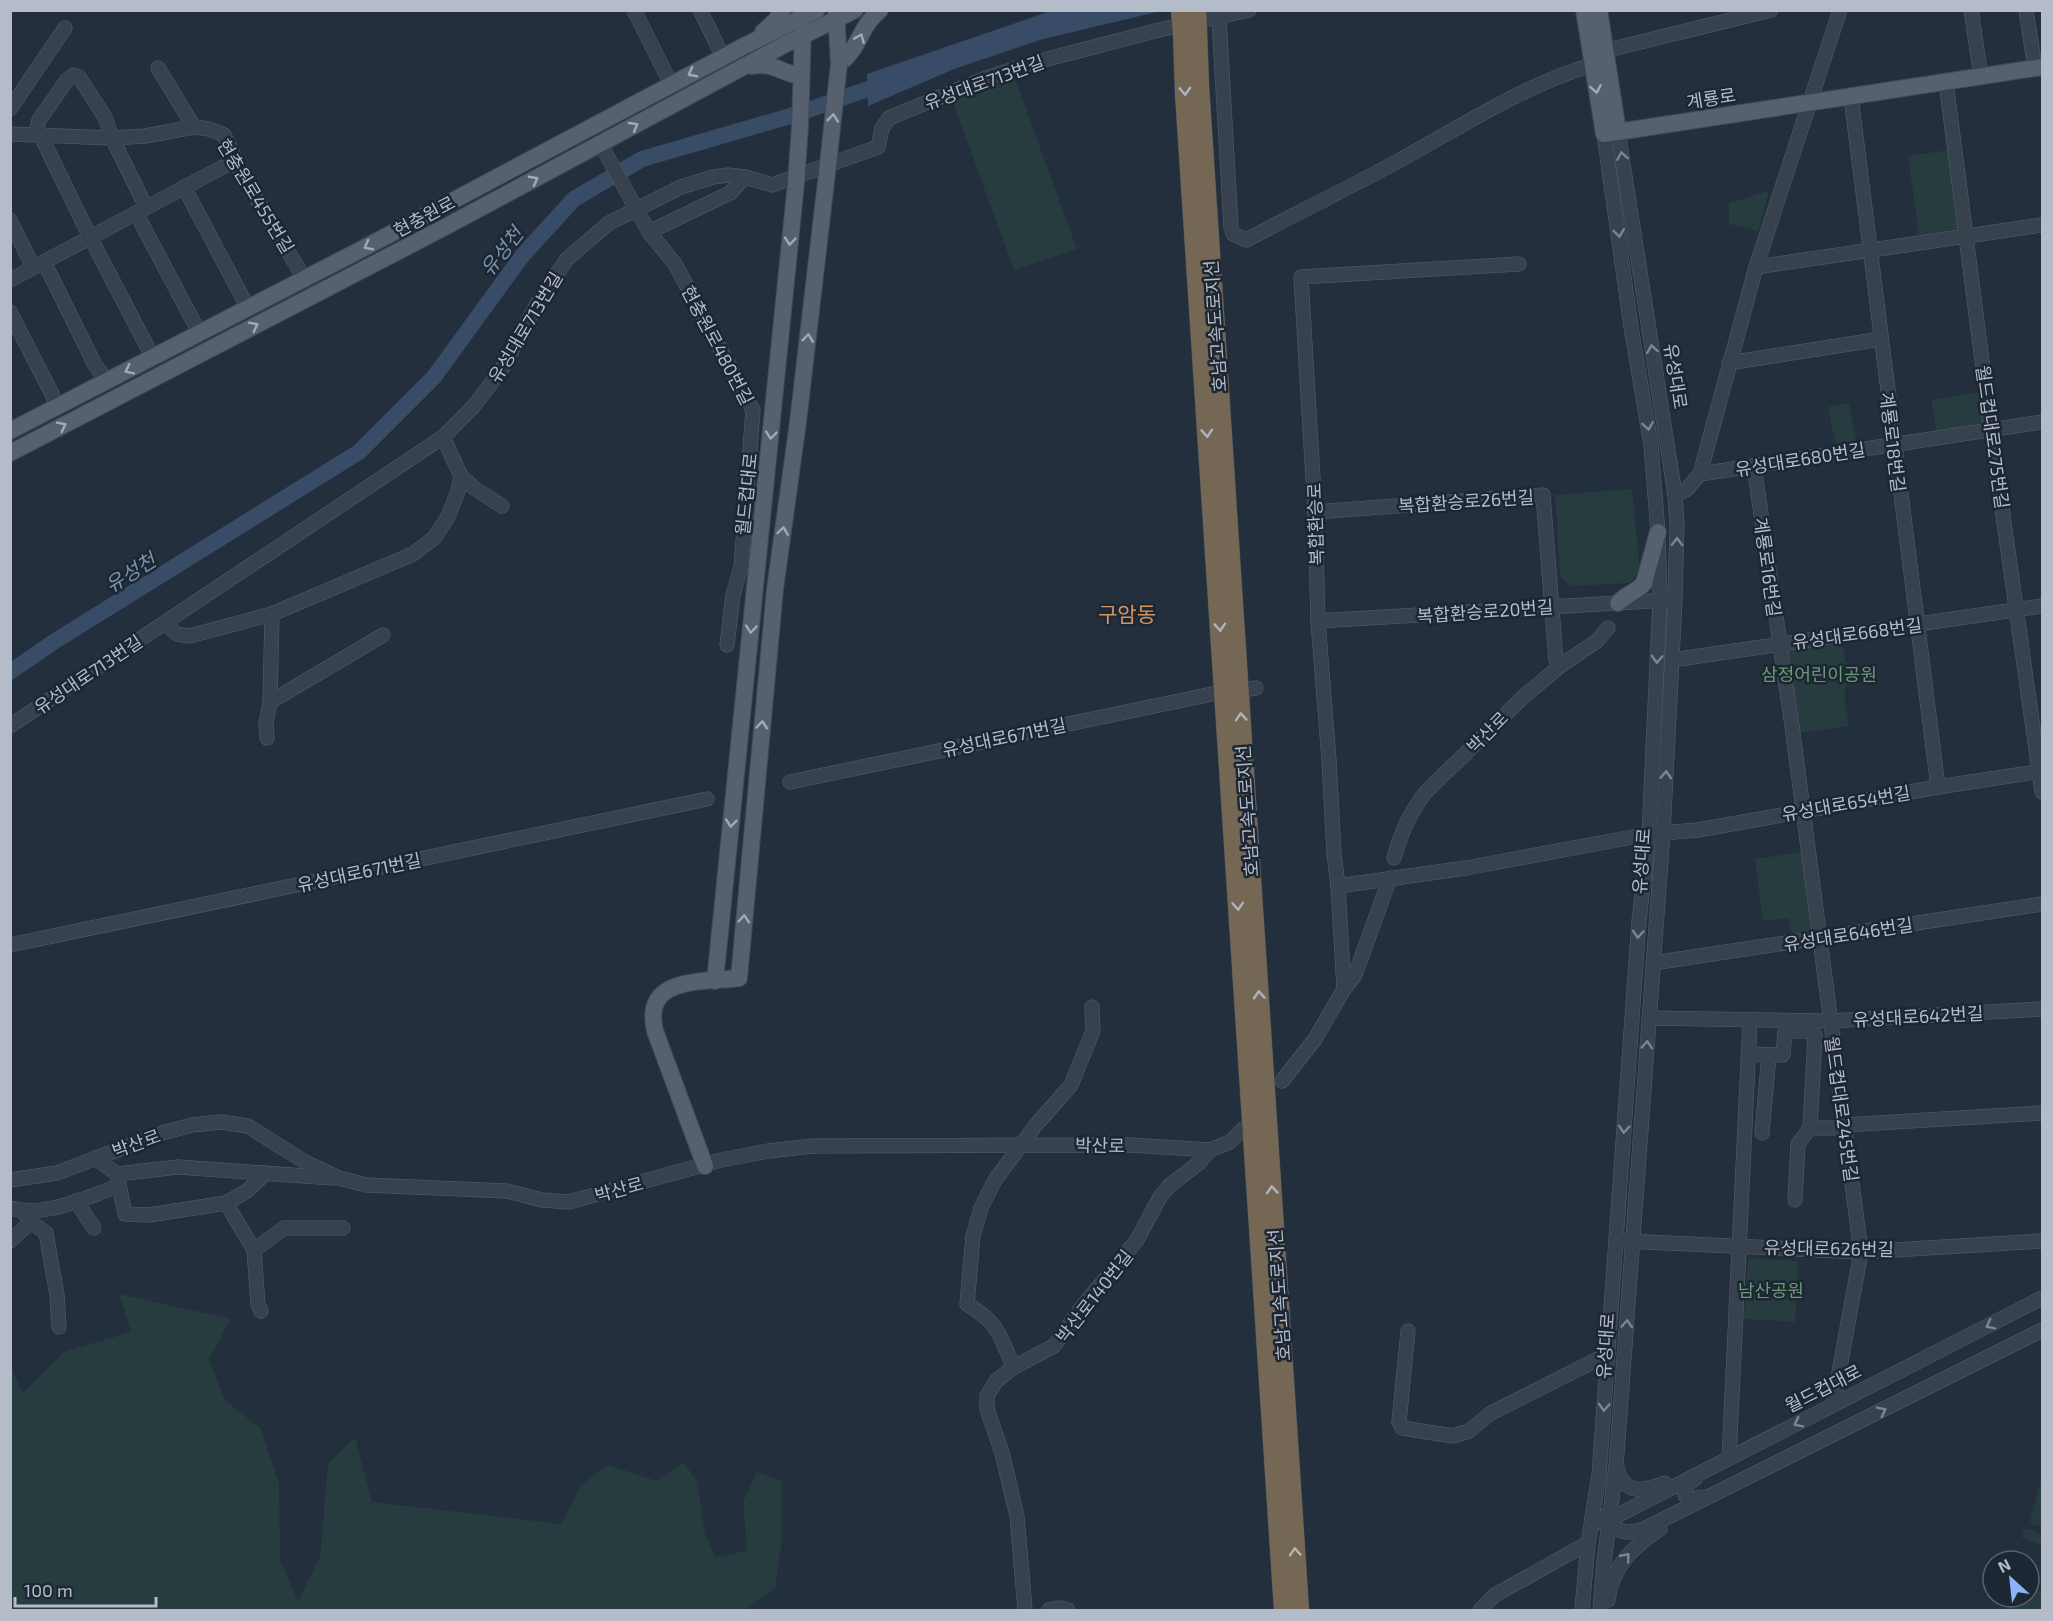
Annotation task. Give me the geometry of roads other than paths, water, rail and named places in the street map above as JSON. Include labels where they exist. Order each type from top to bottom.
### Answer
[{"type":"highway","name":"호남고속도로지선","points":[[1182,10],[1190,32],[1199,86],[1299,1611]]},
{"type":"highway","name":"호남고속도로지선","points":[[1196,10],[1190,32],[1187,129],[1284,1611]]},
{"type":"main road","points":[[744,46],[764,32],[777,19],[782,10]]},
{"type":"main road","name":"현충원로","points":[[10,453],[445,227],[604,152],[745,66],[836,15],[855,10]]},
{"type":"main road","points":[[838,64],[856,47],[866,24],[880,10]]},
{"type":"main road","name":"유성대로","points":[[1584,10],[1592,65],[1611,133]]},
{"type":"main road","points":[[1599,10],[1611,133]]},
{"type":"main road","name":"현충원로","points":[[10,431],[200,334],[808,13]]},
{"type":"main road","name":"월드컵대로","points":[[715,981],[796,183],[802,36],[808,13]]},
{"type":"main road","points":[[705,1166],[653,1021],[654,1008],[659,998],[684,982],[739,978],[775,589],[800,411],[838,64],[836,15]]},
{"type":"main road","points":[[745,66],[772,65],[789,74],[801,76]]},
{"type":"main road","name":"계룡로","points":[[1611,133],[2040,69]]},
{"type":"main road","points":[[445,227],[459,209],[499,189],[509,179],[508,176],[493,178]]},
{"type":"main road","points":[[1618,603],[1626,594],[1640,588],[1644,583],[1658,532]]},
{"type":"street","points":[[634,10],[671,84]]},
{"type":"street","points":[[700,10],[723,57]]},
{"type":"street","name":"유성대로713번길","points":[[10,726],[443,437],[473,407],[502,369],[538,302],[567,259],[609,222],[633,206],[713,177],[728,175],[745,177],[772,185],[878,147],[882,128],[889,118],[986,78],[1071,52],[1249,10]]},
{"type":"street","points":[[1604,51],[1771,10]]},
{"type":"street","points":[[1675,495],[1686,490],[1700,474],[1756,267],[1840,10]]},
{"type":"street","points":[[1971,10],[1981,77]]},
{"type":"street","name":"계룡로","points":[[2026,10],[2040,69]]},
{"type":"street","points":[[1219,18],[1231,227],[1233,234],[1246,240],[1402,159],[1496,106],[1564,75],[1592,65]]},
{"type":"street","points":[[10,109],[65,28]]},
{"type":"street","name":"현충원로455번길","points":[[158,68],[194,127],[209,129],[224,135],[234,161],[304,278]]},
{"type":"street","points":[[153,358],[90,237],[38,129],[39,120],[67,80],[74,75],[79,77],[105,117],[141,210],[200,334]]},
{"type":"street","name":"월드컵대로275번길","points":[[1946,82],[1991,430],[2043,792]]},
{"type":"street","name":"계룡로18번길","points":[[1851,97],[1938,787]]},
{"type":"street","points":[[10,134],[112,138],[145,136],[194,127]]},
{"type":"street","name":"유성대로","points":[[1582,1611],[1588,1543],[1598,1478],[1639,921],[1656,834],[1672,660],[1677,524],[1675,495],[1611,133]]},
{"type":"street","name":"유성대로","points":[[1600,1611],[1616,1466],[1653,963],[1656,834],[1658,532],[1651,445],[1631,327],[1611,133]]},
{"type":"street","name":"현충원로480번길","points":[[604,152],[649,232],[675,264],[753,410],[741,567],[733,595],[727,645]]},
{"type":"street","points":[[10,280],[234,161]]},
{"type":"street","points":[[649,232],[730,193],[745,177]]},
{"type":"street","points":[[184,188],[248,308]]},
{"type":"street","points":[[10,220],[39,264],[95,365],[107,381]]},
{"type":"street","points":[[1756,267],[2043,225]]},
{"type":"street","name":"복합환승로","points":[[1344,989],[1318,621],[1315,512],[1301,277],[1519,264]]},
{"type":"street","points":[[10,312],[58,406]]},
{"type":"street","points":[[1729,363],[1881,339]]},
{"type":"street","name":"유성대로680번길","points":[[1700,474],[2043,422]]},
{"type":"street","points":[[443,437],[460,476],[502,506]]},
{"type":"street","name":"계룡로16번길","points":[[1754,466],[1803,811]]},
{"type":"street","points":[[165,622],[177,634],[189,636],[272,614],[413,554],[434,538],[448,517],[458,491],[460,476]]},
{"type":"street","name":"복합환승로26번길","points":[[1315,512],[1543,495],[1551,607]]},
{"type":"street","points":[[1656,601],[1675,600]]},
{"type":"street","name":"복합환승로20번길","points":[[1318,621],[1656,601]]},
{"type":"street","name":"유성대로668번길","points":[[1672,660],[2043,606]]},
{"type":"street","points":[[1551,607],[1556,660],[1560,666]]},
{"type":"street","points":[[267,738],[272,614]]},
{"type":"street","name":"박산로","points":[[1394,858],[1401,832],[1412,810],[1425,793],[1523,697],[1560,666],[1598,640],[1608,628]]},
{"type":"street","points":[[270,702],[383,635]]},
{"type":"street","name":"유성대로671번길","points":[[790,782],[1217,693]]},
{"type":"street","name":"유성대로654번길","points":[[1338,886],[1466,868],[1656,834],[1698,830],[2041,771]]},
{"type":"street","name":"유성대로671번길","points":[[10,945],[707,799]]},
{"type":"street","name":"월드컵대로245번길","points":[[1803,811],[1861,1252],[1833,1405]]},
{"type":"street","points":[[1282,1081],[1315,1039],[1354,975],[1390,878]]},
{"type":"street","name":"유성대로646번길","points":[[1653,963],[2043,904]]},
{"type":"street","points":[[1014,1367],[993,1323],[967,1304],[972,1236],[981,1208],[994,1180],[1071,1085],[1093,1031],[1092,1007]]},
{"type":"street","name":"유성대로642번길","points":[[1649,1018],[1830,1021],[2043,1009]]},
{"type":"street","points":[[1729,1458],[1750,1020]]},
{"type":"street","points":[[1749,1054],[1783,1055],[1785,1031],[1810,1031],[1815,1035],[1810,1128],[1798,1144],[1795,1200]]},
{"type":"street","points":[[1762,1133],[1769,1055]]},
{"type":"street","points":[[1810,1128],[2043,1113]]},
{"type":"street","name":"박산로","points":[[10,1180],[57,1173],[162,1133],[192,1125],[220,1122],[248,1126],[305,1162],[339,1178],[366,1185],[507,1191],[542,1200],[569,1202],[768,1151],[813,1146],[1131,1145],[1210,1150]]},
{"type":"street","points":[[1210,1150],[1230,1142],[1243,1129]]},
{"type":"street","name":"박산로140번길","points":[[1025,1611],[1017,1516],[1002,1453],[987,1409],[987,1396],[996,1381],[1014,1367],[1054,1346],[1078,1312],[1137,1240],[1160,1197],[1169,1186],[1200,1162],[1210,1150]]},
{"type":"street","points":[[95,1158],[118,1180],[125,1214],[148,1215],[187,1211],[226,1203],[247,1191],[265,1174]]},
{"type":"street","points":[[21,1214],[76,1201],[118,1180],[178,1167],[339,1178]]},
{"type":"street","points":[[76,1201],[94,1228]]},
{"type":"street","points":[[226,1203],[254,1250],[258,1304],[261,1311]]},
{"type":"street","points":[[10,1241],[21,1214]]},
{"type":"street","points":[[21,1214],[46,1233],[57,1295],[59,1327]]},
{"type":"street","points":[[254,1250],[284,1228],[343,1228]]},
{"type":"street","name":"유성대로626번길","points":[[1616,1241],[1861,1252],[2043,1241]]},
{"type":"street","name":"월드컵대로","points":[[1609,1520],[2043,1298]]},
{"type":"street","points":[[1598,1478],[1604,1510],[1609,1520],[1620,1531],[1634,1533],[1717,1494],[2043,1330]]},
{"type":"street","points":[[1408,1331],[1399,1422],[1402,1428],[1454,1436],[1469,1431],[1491,1413],[1608,1354]]},
{"type":"street","points":[[1616,1466],[1625,1484],[1637,1490],[1652,1488],[1688,1473],[1712,1467]]},
{"type":"street","points":[[1712,1467],[1688,1484],[1684,1490],[1685,1496],[1690,1499],[1717,1494]]},
{"type":"street","points":[[1606,1611],[1616,1571],[1632,1549],[1717,1494]]},
{"type":"street","points":[[1480,1611],[1495,1596],[1588,1543],[1593,1532],[1609,1520]]},
{"type":"street","points":[[1050,1611],[1061,1608],[1068,1611]]},
{"type":"water","points":[[1054,10],[1161,11],[1043,39],[954,69],[868,106],[867,74]]},
{"type":"waterway","name":"유성천","points":[[10,672],[55,641],[359,452],[434,377],[522,256],[574,199],[642,159],[794,115],[888,82]]},
{"type":"district","name":"구암동","points":[[1127,613]]},
{"type":"park label","name":"삼정어린이공원","points":[[1819,674]]},
{"type":"park label","name":"남산공원","points":[[1771,1290]]}]
